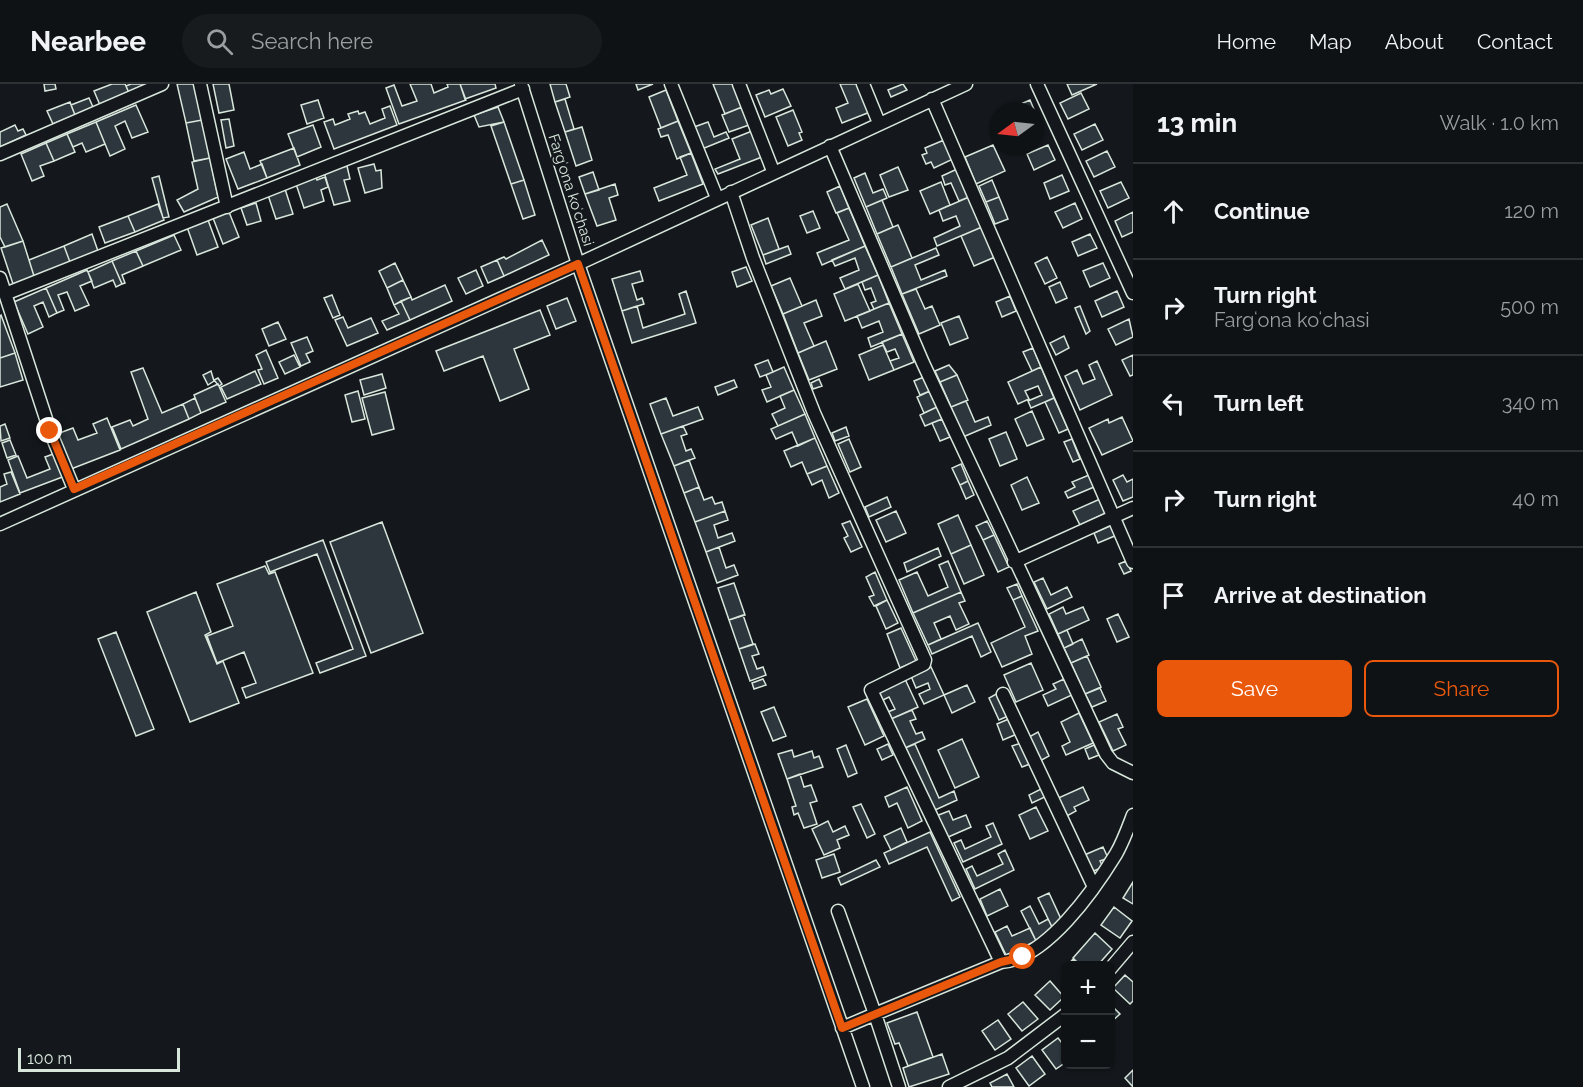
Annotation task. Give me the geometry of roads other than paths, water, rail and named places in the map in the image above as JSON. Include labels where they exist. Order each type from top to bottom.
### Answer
[{"type":"street","points":[[0,154],[162,84]]},
{"type":"street","points":[[200,84],[226,207]]},
{"type":"street","points":[[671,84],[717,198]]},
{"type":"street","points":[[739,84],[773,171]]},
{"type":"street","points":[[863,84],[879,123]]},
{"type":"street","points":[[0,524],[578,264],[773,171],[966,84]]},
{"type":"street","points":[[1037,84],[1133,293]]},
{"type":"street","points":[[5,294],[522,87]]},
{"type":"street","name":"Fargʻona koʻchasi","points":[[522,87],[578,264],[862,1087]]},
{"type":"street","points":[[932,99],[1133,562]]},
{"type":"street","points":[[830,146],[923,363],[1014,562],[1106,754],[1113,763],[1133,773]]},
{"type":"street","points":[[731,192],[753,258],[814,413],[926,660],[924,664],[871,690],[1001,962]]},
{"type":"street","points":[[0,278],[50,431],[74,489]]},
{"type":"street","points":[[1014,562],[1133,508]]},
{"type":"street","points":[[1003,694],[1093,885]]},
{"type":"street","points":[[842,1028],[1001,962],[1023,957],[1047,941],[1117,853],[1133,815]]},
{"type":"street","points":[[838,911],[899,1087]]},
{"type":"street","points":[[1115,963],[1133,942]]},
{"type":"street","points":[[949,1087],[1008,1058],[1064,1015]]}]
